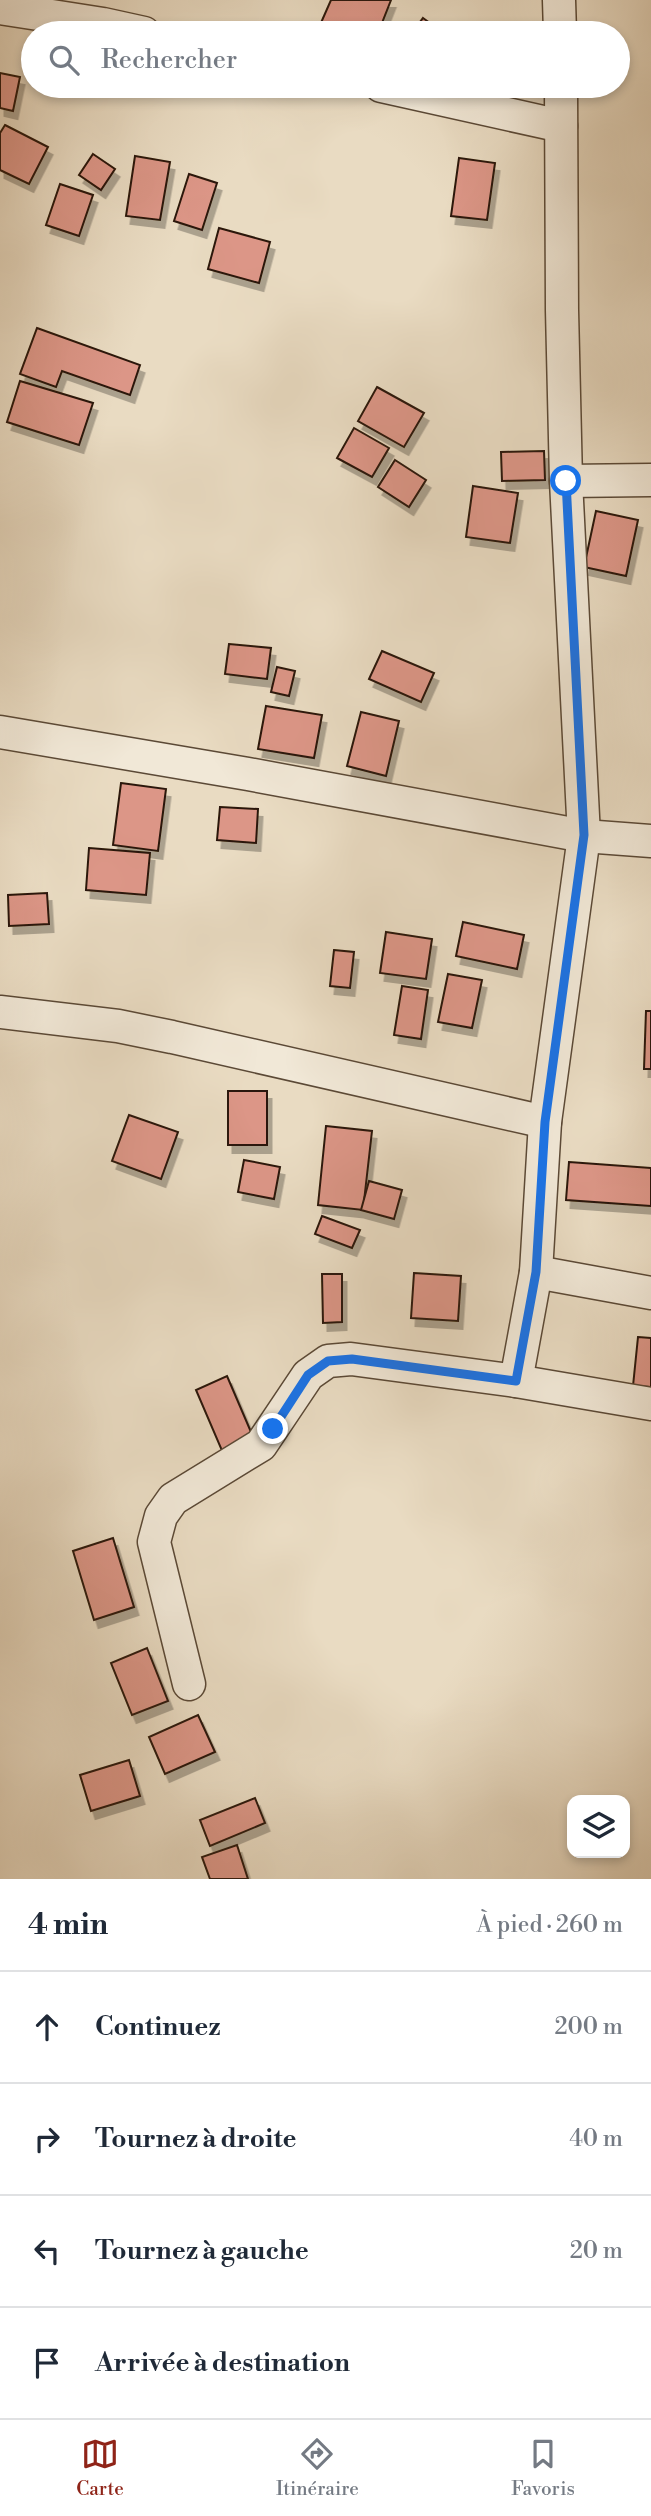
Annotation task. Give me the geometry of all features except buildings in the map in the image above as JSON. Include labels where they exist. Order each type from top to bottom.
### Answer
[{"type":"street","points":[[559,0],[560,21]]},
{"type":"street","points":[[0,8],[84,21]]},
{"type":"street","points":[[435,98],[561,126]]},
{"type":"street","points":[[516,1381],[536,1272],[545,1122],[584,835],[566,481],[561,98]]},
{"type":"street","points":[[566,481],[651,480]]},
{"type":"street","points":[[0,732],[584,835],[651,841]]},
{"type":"street","points":[[0,1012],[118,1026],[545,1122]]},
{"type":"street","points":[[536,1272],[651,1293]]},
{"type":"street","points":[[189,1684],[154,1542],[160,1517],[173,1499],[261,1445],[308,1375],[328,1361],[352,1359],[516,1381],[651,1404]]},
{"type":"route","points":[[273,1429],[308,1375],[328,1361],[352,1359],[516,1381],[536,1272],[545,1122],[584,835],[566,481]]}]
